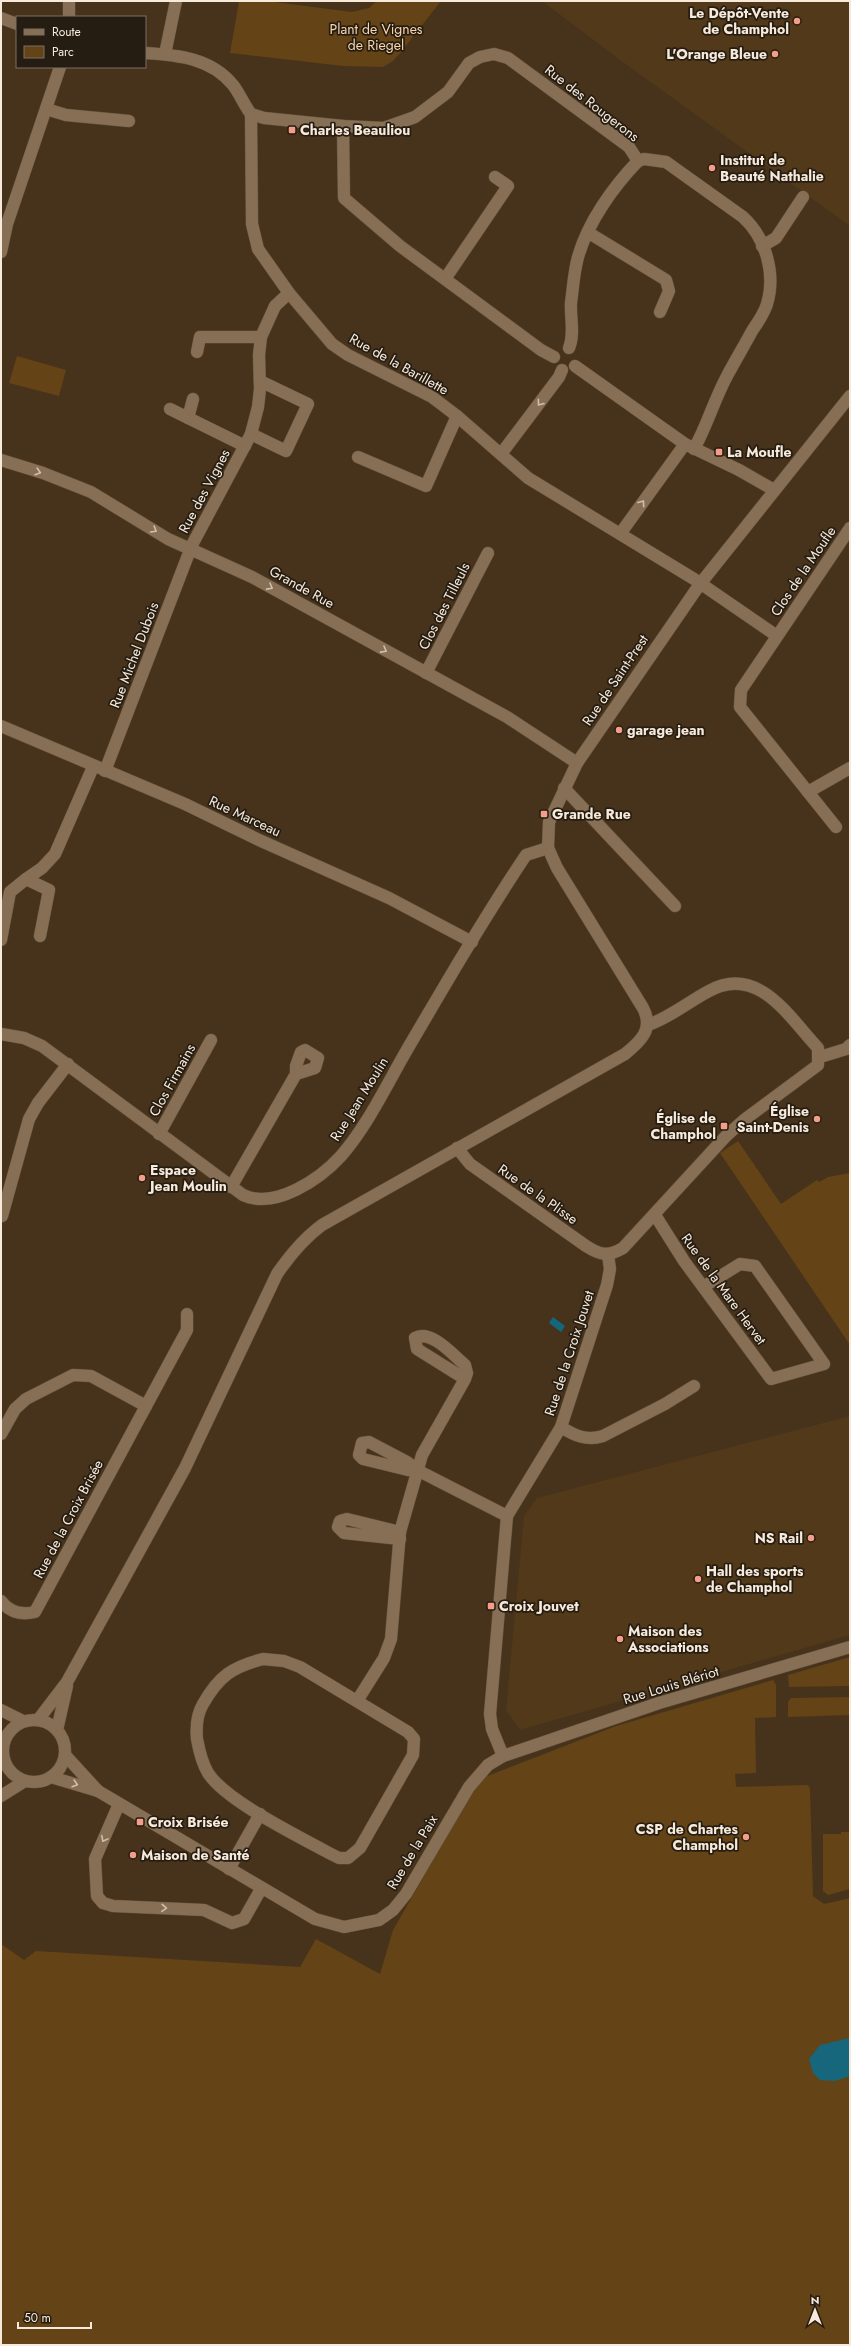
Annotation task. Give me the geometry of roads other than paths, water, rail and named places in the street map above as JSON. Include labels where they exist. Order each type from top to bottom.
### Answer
[{"type":"street","points":[[69,1],[69,16]]},
{"type":"street","points":[[165,54],[176,1]]},
{"type":"street","points":[[1,18],[16,24]]},
{"type":"street","points":[[146,53],[193,58],[221,74],[239,93],[244,105],[251,114]]},
{"type":"street","name":"Rue des Rougerons","points":[[251,114],[264,118],[343,126],[384,128],[415,117],[448,92],[469,63],[480,57],[494,54],[508,58],[623,142],[629,147],[638,161],[644,159],[666,162],[743,217],[753,228],[762,246],[771,278],[767,305],[726,378],[704,431],[689,446],[620,534]]},
{"type":"street","points":[[1,252],[7,224],[60,68]]},
{"type":"street","points":[[46,109],[66,115],[129,121]]},
{"type":"street","name":"Rue de la Barillette","points":[[251,114],[252,224],[258,249],[289,293],[332,344],[348,355],[432,397],[457,416],[528,478],[779,633]]},
{"type":"street","points":[[343,126],[344,198],[400,246],[535,346],[554,357],[556,366],[562,370],[569,370],[575,366]]},
{"type":"street","points":[[569,348],[571,342],[571,304],[578,257],[588,233],[611,193],[638,161]]},
{"type":"street","points":[[445,280],[508,186],[495,177]]},
{"type":"street","points":[[762,246],[776,238],[803,197]]},
{"type":"street","points":[[588,233],[666,280],[669,291],[660,312]]},
{"type":"street","name":"Rue des Vignes","points":[[191,550],[251,434],[258,407],[260,381],[259,355],[261,337],[276,306],[289,293]]},
{"type":"street","points":[[197,352],[200,337],[261,337]]},
{"type":"street","points":[[554,357],[559,350],[569,348]]},
{"type":"street","points":[[569,348],[576,354],[575,366]]},
{"type":"street","points":[[575,366],[689,446],[739,470],[774,490]]},
{"type":"street","points":[[501,454],[559,377],[562,370]]},
{"type":"street","points":[[251,434],[286,451],[308,404],[260,381]]},
{"type":"street","name":"Rue de Saint-Prest","points":[[648,1025],[643,1008],[557,868],[548,848],[549,822],[564,788],[577,764],[700,584],[774,490],[846,409],[850,396]]},
{"type":"street","points":[[188,418],[193,399]]},
{"type":"street","name":"Rue des Vignes","points":[[170,409],[245,446]]},
{"type":"street","points":[[358,456],[426,486],[457,416]]},
{"type":"street","name":"Grande Rue","points":[[1,460],[43,473],[91,492],[168,539],[252,577],[507,716],[577,764]]},
{"type":"street","name":"Clos de la Moufle","points":[[836,827],[740,707],[741,690],[850,528]]},
{"type":"street","name":"Rue Michel Dubois","points":[[104,771],[191,550]]},
{"type":"street","name":"Clos des Tilleuls","points":[[426,673],[488,553]]},
{"type":"street","name":"Rue Marceau","points":[[1,726],[93,767],[185,804],[259,840],[389,898],[472,942]]},
{"type":"street","points":[[1,940],[10,892],[42,868],[55,854],[93,767]]},
{"type":"street","points":[[808,792],[850,768]]},
{"type":"street","points":[[564,788],[675,906]]},
{"type":"street","name":"Rue Jean Moulin","points":[[1,1034],[24,1038],[42,1046],[231,1187],[249,1198],[276,1199],[294,1191],[340,1157],[359,1132],[472,942],[526,855],[548,848]]},
{"type":"street","points":[[26,879],[49,890],[40,936]]},
{"type":"street","points":[[38,1720],[68,1682],[185,1468],[277,1274],[291,1253],[304,1239],[322,1225],[625,1054],[637,1044],[647,1031],[648,1025],[670,1017],[721,985],[736,982],[751,985],[767,993],[818,1048],[820,1057],[818,1065],[744,1120],[726,1136],[655,1215],[623,1248],[608,1255]]},
{"type":"street","name":"Clos Firmains","points":[[159,1134],[211,1040]]},
{"type":"street","points":[[820,1057],[846,1049],[850,1045]]},
{"type":"street","points":[[2,1216],[29,1119],[38,1103],[68,1064]]},
{"type":"street","points":[[231,1187],[296,1074]]},
{"type":"street","name":"Rue de la Plisse","points":[[457,1148],[470,1164],[485,1175],[586,1246],[599,1254],[608,1255]]},
{"type":"street","name":"Rue de la Mare Hervet","points":[[655,1215],[703,1287],[771,1379],[824,1364],[755,1266],[740,1264],[703,1287]]},
{"type":"street","name":"Rue de la Croix Jouvet","points":[[503,1756],[492,1729],[490,1714],[507,1516],[561,1427],[607,1285],[610,1269],[608,1255]]},
{"type":"street","name":"Rue de la Croix Brisée","points":[[1,1601],[6,1607],[23,1614],[35,1612],[187,1330],[187,1314]]},
{"type":"street","points":[[1,1434],[15,1409],[26,1399],[73,1375],[91,1376],[146,1406]]},
{"type":"street","points":[[358,1701],[384,1658],[390,1639],[400,1535],[417,1470],[422,1455],[465,1379]]},
{"type":"street","points":[[561,1427],[583,1438],[592,1440],[603,1436],[665,1404],[694,1386]]},
{"type":"street","points":[[417,1470],[507,1516]]},
{"type":"street","name":"Rue Louis Blériot","points":[[503,1756],[659,1703],[850,1647]]},
{"type":"street","points":[[263,1659],[284,1661],[300,1667],[358,1701],[408,1732],[414,1739],[415,1746],[413,1755],[360,1848],[348,1858],[339,1858],[260,1814],[222,1789],[208,1773],[199,1750],[196,1728],[201,1707],[211,1689],[223,1675],[244,1664],[263,1659]]},
{"type":"street","points":[[57,1730],[68,1682]]},
{"type":"street","points":[[1,1710],[23,1721],[38,1720],[48,1723],[57,1730],[64,1742],[65,1755],[61,1768],[51,1777],[38,1782],[25,1781],[3,1769],[3,1734],[23,1721]]},
{"type":"street","name":"Rue de la Paix","points":[[65,1755],[98,1791]]},
{"type":"street","name":"Rue de la Paix","points":[[51,1777],[98,1791],[315,1919],[329,1925],[344,1927],[379,1920],[393,1910],[406,1894],[477,1775],[488,1765],[503,1756]]},
{"type":"street","points":[[1,1796],[25,1781]]},
{"type":"street","points":[[119,1804],[94,1859],[97,1896],[103,1903],[113,1906],[204,1910],[232,1923],[244,1919],[262,1889]]},
{"type":"street","points":[[228,1869],[260,1814]]},
{"type":"water","points":[[553,1317],[565,1326],[561,1332],[549,1323]]},
{"type":"water","points":[[850,2038],[850,2076],[835,2081],[820,2080],[813,2073],[809,2059],[820,2045]]},
{"type":"place","name":"Le Dépôt-Vente de Champhol","points":[[797,21]]},
{"type":"place","name":"L'Orange Bleue","points":[[775,54]]},
{"type":"place","name":"Charles Beauliou","points":[[292,130]]},
{"type":"place","name":"Institut de Beauté Nathalie","points":[[712,168]]},
{"type":"place","name":"La Moufle","points":[[719,452]]},
{"type":"place","name":"garage jean","points":[[619,730]]},
{"type":"place","name":"Grande Rue","points":[[544,814]]},
{"type":"place","name":"Église Saint-Denis","points":[[817,1119]]},
{"type":"place","name":"Église de Champhol","points":[[724,1126]]},
{"type":"place","name":"Espace Jean Moulin","points":[[142,1178]]},
{"type":"place","name":"NS Rail","points":[[811,1538]]},
{"type":"place","name":"Hall des sports de Champhol","points":[[698,1579]]},
{"type":"place","name":"Croix Jouvet","points":[[491,1606]]},
{"type":"place","name":"Maison des Associations","points":[[620,1639]]},
{"type":"place","name":"Croix Brisée","points":[[140,1822]]},
{"type":"place","name":"CSP de Chartes Champhol","points":[[746,1837]]},
{"type":"place","name":"Maison de Santé","points":[[133,1855]]},
{"type":"park label","name":"Plant de Vignes de Riegel","points":[[376,38]]}]
